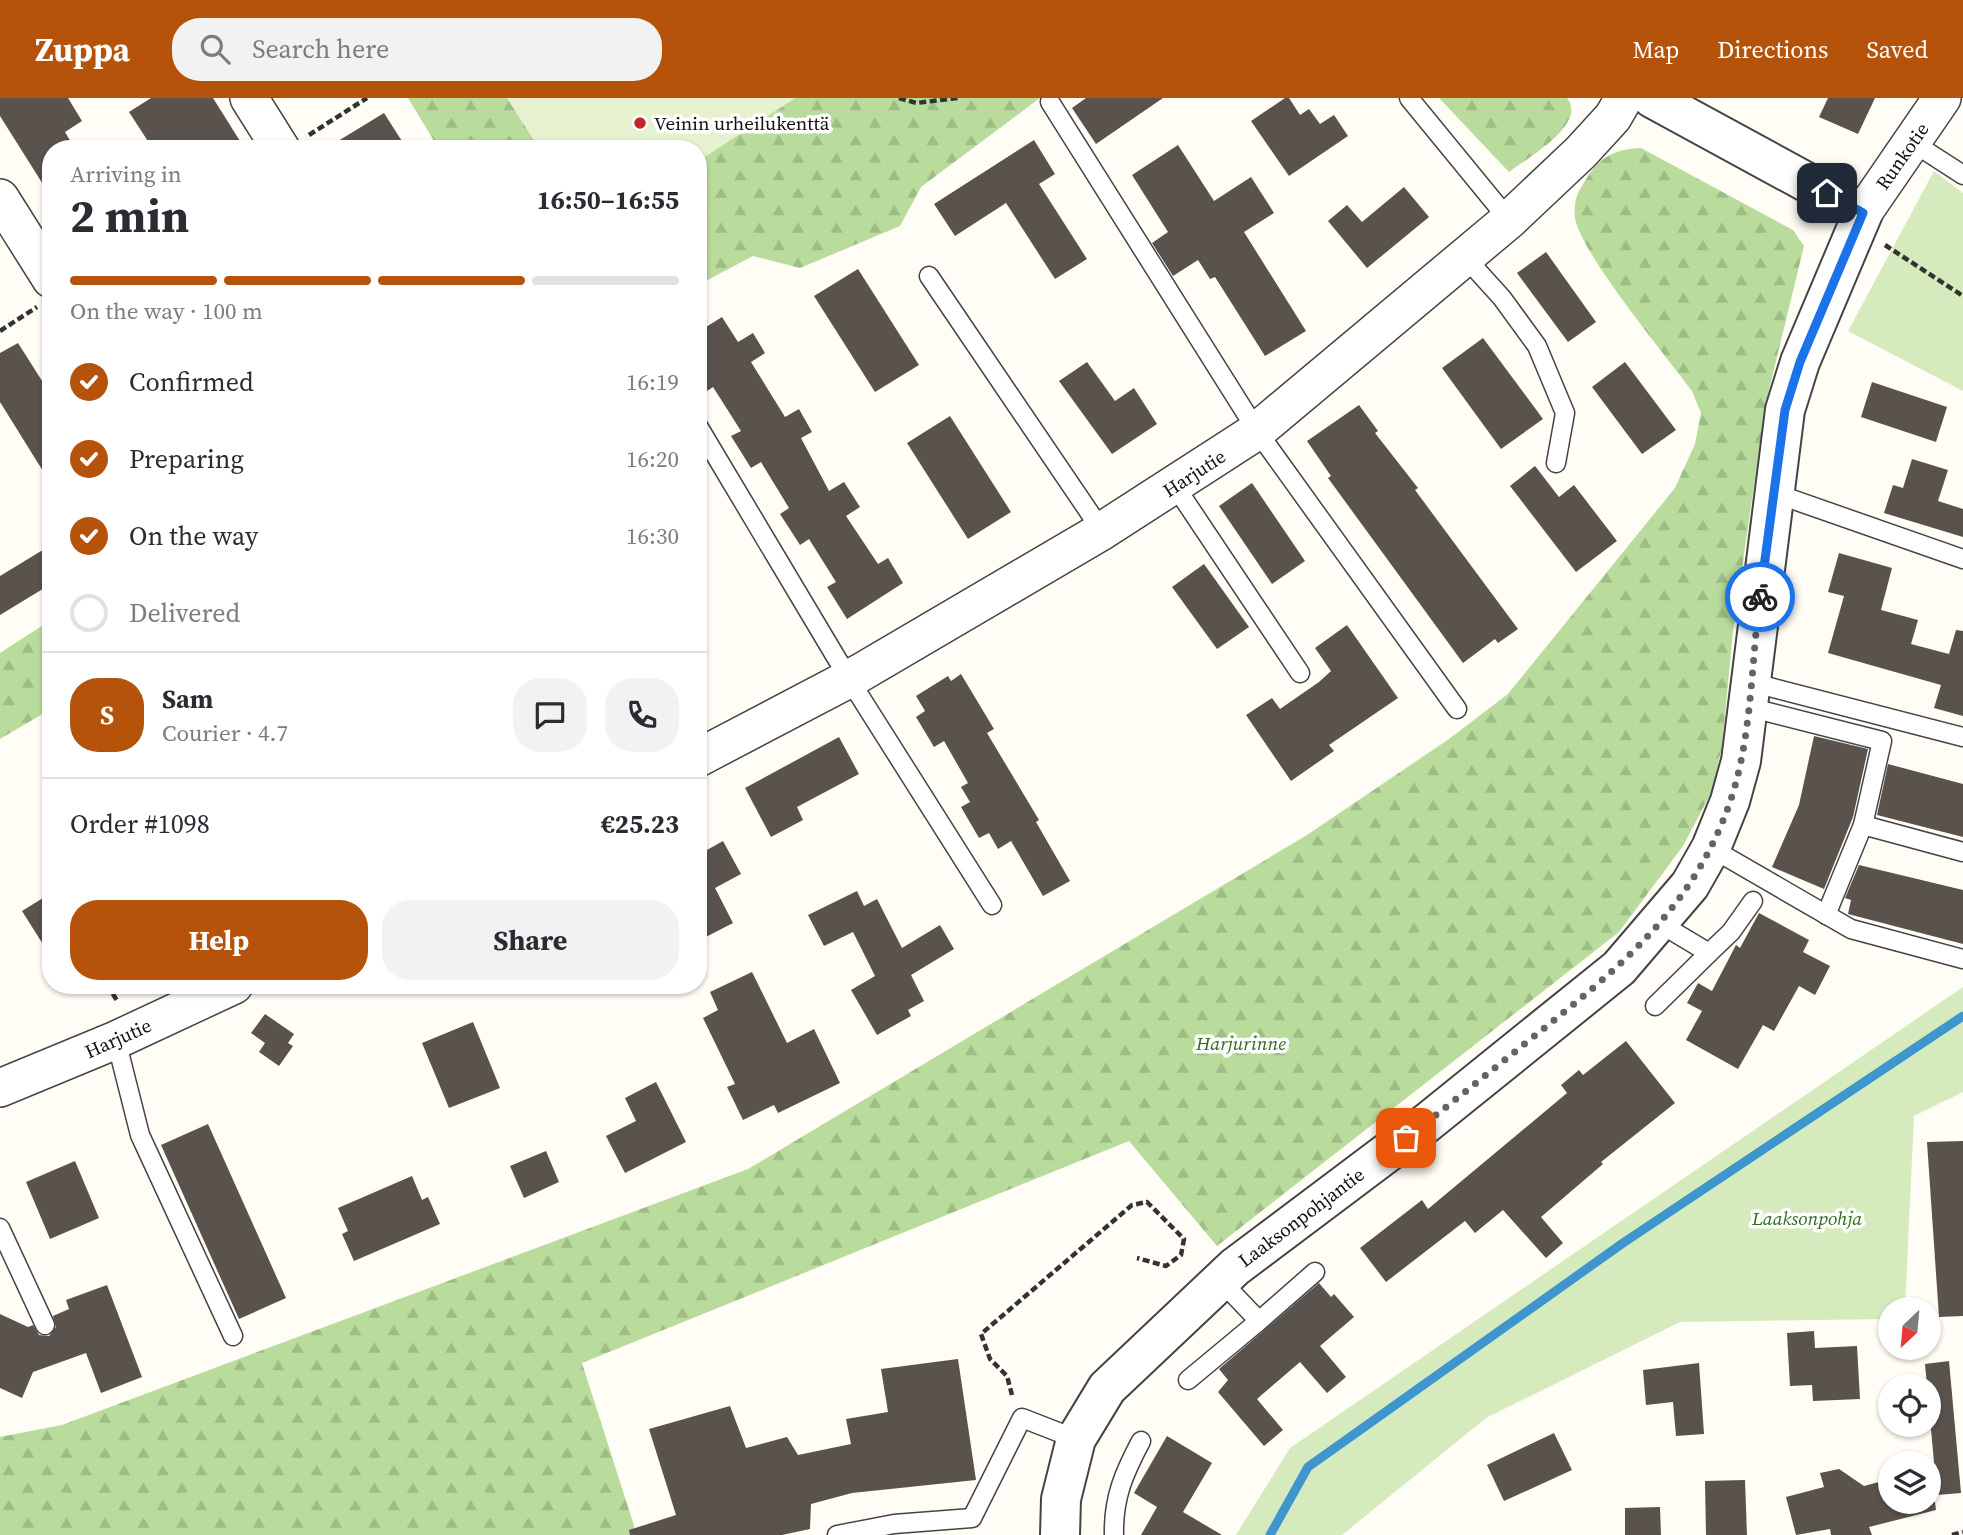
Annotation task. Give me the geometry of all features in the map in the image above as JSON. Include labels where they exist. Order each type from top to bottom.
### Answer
[{"type":"street","points":[[249,98],[286,140]]},
{"type":"street","name":"Harjutie","points":[[707,753],[849,679],[1102,531],[1257,431],[1509,220],[1581,152],[1613,117],[1624,98]]},
{"type":"street","points":[[1652,98],[1863,213]]},
{"type":"street","name":"Runkotie","points":[[1863,213],[1942,98]]},
{"type":"street","points":[[0,198],[42,284]]},
{"type":"street","name":"Laaksonpohjantie","points":[[1060,1535],[1061,1499],[1076,1439],[1107,1388],[1220,1280],[1428,1122],[1608,977],[1659,923],[1690,885],[1711,848],[1730,801],[1741,761],[1785,410],[1800,362],[1863,213]]},
{"type":"street","name":"Harjutie","points":[[0,1087],[116,1040],[215,994]]},
{"type":"lane","points":[[1409,98],[1509,220]]},
{"type":"lane","points":[[1050,102],[1257,431],[1457,709]]},
{"type":"lane","points":[[1912,142],[1963,175]]},
{"type":"lane","points":[[1464,256],[1502,298],[1537,346],[1564,414],[1556,463]]},
{"type":"lane","points":[[929,276],[1102,531]]},
{"type":"lane","points":[[707,441],[849,679],[992,905]]},
{"type":"lane","points":[[1174,486],[1300,673]]},
{"type":"lane","points":[[1774,493],[1963,559]]},
{"type":"lane","points":[[1749,695],[1963,737]]},
{"type":"lane","points":[[1749,695],[1882,741],[1863,825],[1826,915]]},
{"type":"lane","points":[[1863,825],[1963,852]]},
{"type":"lane","points":[[1711,848],[1851,929],[1963,959]]},
{"type":"lane","points":[[1655,1006],[1731,932],[1753,901]]},
{"type":"lane","points":[[1659,923],[1709,953]]},
{"type":"lane","points":[[116,1040],[140,1135],[233,1336]]},
{"type":"lane","points":[[0,1227],[45,1325]]},
{"type":"lane","points":[[1188,1380],[1315,1272]]},
{"type":"lane","points":[[1220,1280],[1259,1321]]},
{"type":"lane","points":[[837,1535],[894,1524],[972,1518],[1022,1418],[1076,1439]]},
{"type":"lane","points":[[1114,1535],[1118,1491],[1142,1441]]},
{"type":"path","points":[[298,140],[367,98]]},
{"type":"path","points":[[899,98],[916,103],[953,101],[958,98]]},
{"type":"path","points":[[1877,256],[1884,245],[1893,248],[1963,296]]},
{"type":"path","points":[[0,331],[42,295]]},
{"type":"path","points":[[1012,1395],[1007,1376],[989,1359],[981,1334],[1132,1205],[1147,1202],[1184,1239],[1181,1255],[1166,1266],[1137,1258]]},
{"type":"path","points":[[1952,1535],[1963,1532]]},
{"type":"green space","points":[[408,98],[507,98],[534,140],[434,140]]},
{"type":"green space","name":"Veinin urheilukenttä","points":[[507,98],[795,98],[707,155],[707,140],[534,140]]},
{"type":"green space","points":[[795,98],[1040,98],[921,187],[900,226],[800,268],[753,256],[707,280],[707,155]]},
{"type":"green space","points":[[1439,98],[1567,98],[1571,108],[1569,119],[1553,140],[1509,172]]},
{"type":"green space","name":"Harjurinne","points":[[1641,148],[1793,230],[1804,246],[1766,402],[1733,631],[1722,746],[1712,791],[1683,846],[1619,932],[1217,1246],[1129,1141],[582,1363],[637,1535],[0,1535],[0,1437],[62,1425],[748,1169],[1307,835],[1449,739],[1508,694],[1675,488],[1695,444],[1701,413],[1692,391],[1607,278],[1580,233],[1575,217],[1578,194],[1595,167],[1612,154]]},
{"type":"green space","points":[[1934,171],[1963,193],[1963,391],[1848,331]]},
{"type":"green space","points":[[42,626],[42,714],[0,739],[0,653]]},
{"type":"green space","name":"Laaksonpohja","points":[[1963,987],[1963,1092],[1914,1116],[1906,1297],[1878,1297],[1878,1319],[1680,1322],[1486,1418],[1342,1535],[1236,1535],[1290,1448]]},
{"type":"building","points":[[0,98],[68,98],[82,121],[65,132],[70,140],[42,140],[42,183],[0,116]]},
{"type":"building","points":[[151,98],[213,98],[239,140],[147,140],[129,112]]},
{"type":"building","points":[[1086,98],[1163,98],[1096,144],[1072,108]]},
{"type":"building","points":[[1289,98],[1300,115],[1309,109],[1320,124],[1334,115],[1348,136],[1289,176],[1251,121]]},
{"type":"building","points":[[1828,98],[1875,98],[1858,134],[1819,117]]},
{"type":"building","points":[[384,113],[401,140],[340,140]]},
{"type":"building","points":[[1034,140],[1055,174],[1039,184],[1087,259],[1055,279],[1006,203],[955,236],[934,204]]},
{"type":"building","points":[[1178,145],[1214,201],[1251,177],[1274,213],[1244,232],[1306,331],[1265,356],[1215,277],[1210,279],[1198,260],[1173,276],[1152,243],[1168,232],[1132,175]]},
{"type":"building","points":[[1404,187],[1429,217],[1367,268],[1328,221],[1347,205],[1362,222]]},
{"type":"building","points":[[1546,252],[1596,322],[1568,342],[1517,273]]},
{"type":"building","points":[[858,269],[919,365],[875,392],[814,296]]},
{"type":"building","points":[[722,317],[738,342],[753,333],[765,353],[751,362],[785,417],[799,409],[812,432],[801,438],[829,491],[844,482],[860,507],[846,516],[878,564],[888,558],[903,583],[847,619],[827,587],[836,582],[809,539],[800,545],[780,514],[789,508],[761,462],[751,468],[731,436],[741,431],[713,387],[707,391],[707,326]]},
{"type":"building","points":[[1483,338],[1543,419],[1501,449],[1442,368]]},
{"type":"building","points":[[18,343],[42,381],[42,470],[0,402],[0,353]]},
{"type":"building","points":[[1087,362],[1115,401],[1134,388],[1157,424],[1112,454],[1059,381]]},
{"type":"building","points":[[1625,362],[1676,430],[1642,454],[1592,387]]},
{"type":"building","points":[[1872,382],[1947,407],[1936,442],[1861,417]]},
{"type":"building","points":[[1359,405],[1378,431],[1375,433],[1418,488],[1415,490],[1518,629],[1498,643],[1495,639],[1463,663],[1328,478],[1331,476],[1307,441]]},
{"type":"building","points":[[950,416],[1011,512],[968,539],[907,443]]},
{"type":"building","points":[[1912,459],[1948,470],[1938,501],[1963,509],[1963,537],[1884,513],[1893,485],[1903,488]]},
{"type":"building","points":[[1535,466],[1559,497],[1574,485],[1617,541],[1576,572],[1510,486]]},
{"type":"building","points":[[1252,483],[1305,561],[1272,584],[1219,506]]},
{"type":"building","points":[[42,550],[42,589],[0,615],[0,576]]},
{"type":"building","points":[[1839,553],[1892,568],[1881,610],[1918,620],[1911,644],[1949,654],[1956,630],[1963,631],[1963,716],[1934,708],[1941,685],[1828,653],[1844,596],[1828,592]]},
{"type":"building","points":[[1204,564],[1249,627],[1217,649],[1172,587]]},
{"type":"building","points":[[1347,625],[1398,698],[1329,745],[1334,751],[1291,781],[1246,715],[1272,698],[1280,709],[1319,682],[1331,671],[1315,648]]},
{"type":"building","points":[[961,674],[994,729],[987,733],[1039,820],[1036,822],[1070,881],[1043,896],[1011,841],[998,849],[989,833],[979,838],[961,807],[970,802],[961,787],[968,783],[944,741],[934,747],[916,717],[925,711],[916,696],[948,676],[951,681]]},
{"type":"building","points":[[1814,736],[1868,749],[1853,817],[1824,889],[1772,867],[1799,805]]},
{"type":"building","points":[[839,737],[859,774],[797,807],[803,820],[771,837],[745,788]]},
{"type":"building","points":[[1888,764],[1963,784],[1963,837],[1877,815]]},
{"type":"building","points":[[723,841],[741,874],[715,888],[733,923],[707,936],[707,850]]},
{"type":"building","points":[[1859,865],[1963,890],[1963,944],[1848,914],[1851,900],[1845,898]]},
{"type":"building","points":[[857,891],[864,906],[877,899],[902,948],[940,925],[954,949],[911,975],[924,1001],[908,1010],[911,1016],[877,1035],[851,990],[875,976],[853,932],[824,946],[808,915]]},
{"type":"building","points":[[42,899],[42,943],[22,911]]},
{"type":"building","points":[[1759,913],[1809,940],[1803,952],[1830,966],[1815,995],[1799,986],[1774,1031],[1763,1025],[1738,1069],[1686,1040],[1702,1011],[1687,1003],[1698,983],[1712,991],[1736,945],[1740,948]]},
{"type":"building","points":[[752,972],[787,1043],[814,1029],[840,1083],[778,1113],[774,1105],[743,1120],[727,1087],[735,1084],[703,1018],[718,1010],[710,992]]},
{"type":"building","points":[[265,1014],[294,1034],[288,1043],[293,1046],[279,1066],[259,1052],[265,1043],[251,1033]]},
{"type":"building","points":[[473,1022],[500,1088],[449,1108],[422,1043]]},
{"type":"building","points":[[1626,1041],[1675,1103],[1601,1162],[1603,1164],[1541,1217],[1563,1243],[1546,1258],[1503,1210],[1475,1233],[1465,1221],[1386,1282],[1360,1248],[1422,1200],[1428,1209],[1567,1093],[1561,1085],[1579,1070],[1583,1075]]},
{"type":"building","points":[[656,1082],[686,1142],[625,1173],[606,1136],[636,1121],[625,1098]]},
{"type":"building","points":[[208,1124],[286,1298],[239,1319],[161,1145]]},
{"type":"building","points":[[1963,1141],[1963,1316],[1941,1317],[1927,1142]]},
{"type":"building","points":[[546,1151],[559,1182],[524,1198],[510,1166]]},
{"type":"building","points":[[75,1161],[99,1218],[50,1239],[26,1182]]},
{"type":"building","points":[[412,1176],[422,1200],[428,1197],[440,1224],[354,1261],[342,1234],[348,1231],[338,1208]]},
{"type":"building","points":[[1319,1283],[1331,1297],[1334,1294],[1354,1317],[1320,1346],[1346,1377],[1327,1393],[1300,1362],[1257,1399],[1283,1430],[1264,1446],[1218,1392],[1228,1380],[1219,1369]]},
{"type":"building","points":[[107,1285],[142,1377],[101,1393],[86,1353],[33,1372],[22,1398],[0,1388],[0,1314],[28,1327],[33,1325],[39,1335],[49,1336],[56,1327],[53,1316],[69,1309],[66,1300]]},
{"type":"building","points":[[1814,1331],[1815,1348],[1857,1346],[1860,1399],[1813,1401],[1812,1385],[1790,1386],[1787,1333]]},
{"type":"building","points":[[958,1359],[976,1480],[852,1493],[811,1504],[810,1529],[782,1535],[630,1535],[629,1530],[676,1515],[649,1429],[730,1406],[746,1448],[787,1437],[798,1455],[851,1444],[846,1419],[888,1412],[881,1369]]},
{"type":"building","points":[[1949,1361],[1961,1493],[1941,1495],[1941,1451],[1933,1451],[1932,1437],[1941,1437],[1941,1374],[1926,1374],[1925,1364]]},
{"type":"building","points":[[1699,1363],[1704,1434],[1676,1436],[1673,1402],[1646,1405],[1643,1370]]},
{"type":"building","points":[[1554,1433],[1572,1470],[1504,1501],[1487,1465]]},
{"type":"building","points":[[1167,1436],[1212,1463],[1183,1512],[1222,1535],[1141,1535],[1157,1507],[1134,1493]]},
{"type":"building","points":[[1839,1469],[1864,1486],[1878,1482],[1878,1514],[1920,1514],[1869,1527],[1872,1535],[1831,1535],[1830,1529],[1796,1535],[1786,1497],[1824,1487],[1820,1473]]},
{"type":"building","points":[[1745,1480],[1747,1535],[1706,1535],[1705,1481]]},
{"type":"building","points":[[1660,1507],[1661,1535],[1625,1535],[1625,1508]]},
{"type":"waterway","points":[[1270,1535],[1308,1467],[1623,1243],[1963,1016]]},
{"type":"way so far","points":[[1406,1138],[1619,968],[1690,885],[1711,848],[1730,801],[1741,761],[1760,597]]},
{"type":"place","name":"Veinin urheilukenttä","points":[[640,123]]},
{"type":"route","points":[[1760,597],[1785,410],[1800,362],[1863,213],[1827,193]]}]
